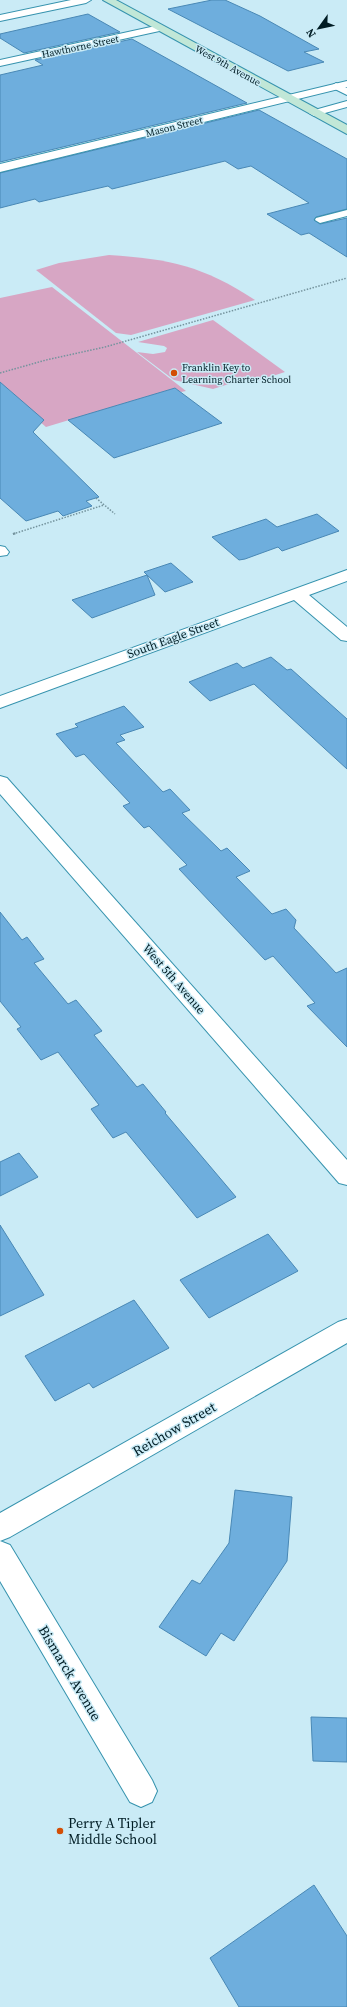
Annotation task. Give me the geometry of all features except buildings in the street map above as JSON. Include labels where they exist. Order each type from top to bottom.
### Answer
[{"type":"main road","name":"West 9th Avenue","points":[[108,0],[347,130]]},
{"type":"street","points":[[0,18],[86,0]]},
{"type":"street","name":"Hawthorne Street","points":[[0,63],[160,28]]},
{"type":"street","name":"Mason Street","points":[[0,168],[342,85]]},
{"type":"street","name":"South Eagle Street","points":[[0,702],[347,575]]},
{"type":"street","points":[[296,593],[347,636]]},
{"type":"street","name":"West 5th Avenue","points":[[0,782],[347,1176]]},
{"type":"street","name":"Reichow Street","points":[[0,1528],[347,1330]]},
{"type":"street","name":"Bismarck Avenue","points":[[0,1554],[141,1791]]},
{"type":"lane","points":[[342,85],[347,92]]},
{"type":"lane","points":[[314,113],[347,104]]},
{"type":"lane","points":[[320,220],[347,213]]},
{"type":"path","points":[[0,373],[46,360],[105,347],[347,278]]},
{"type":"path","points":[[96,498],[115,514]]},
{"type":"path","points":[[8,533],[14,534],[104,505]]},
{"type":"shaded area","points":[[109,255],[150,259],[185,266],[219,279],[255,300],[131,335],[116,333],[36,270],[59,263]]},
{"type":"shaded area","points":[[52,287],[186,391],[181,392],[175,388],[46,427],[11,397],[15,395],[7,388],[0,388],[0,298]]},
{"type":"shaded area","points":[[213,320],[285,372],[254,382],[248,378],[213,389],[174,380],[137,352],[153,354],[165,352],[167,348],[164,346],[138,342]]},
{"type":"place","name":"Franklin Key to Learning Charter School","points":[[174,373]]},
{"type":"place","name":"Perry A Tipler Middle School","points":[[60,1831]]}]
